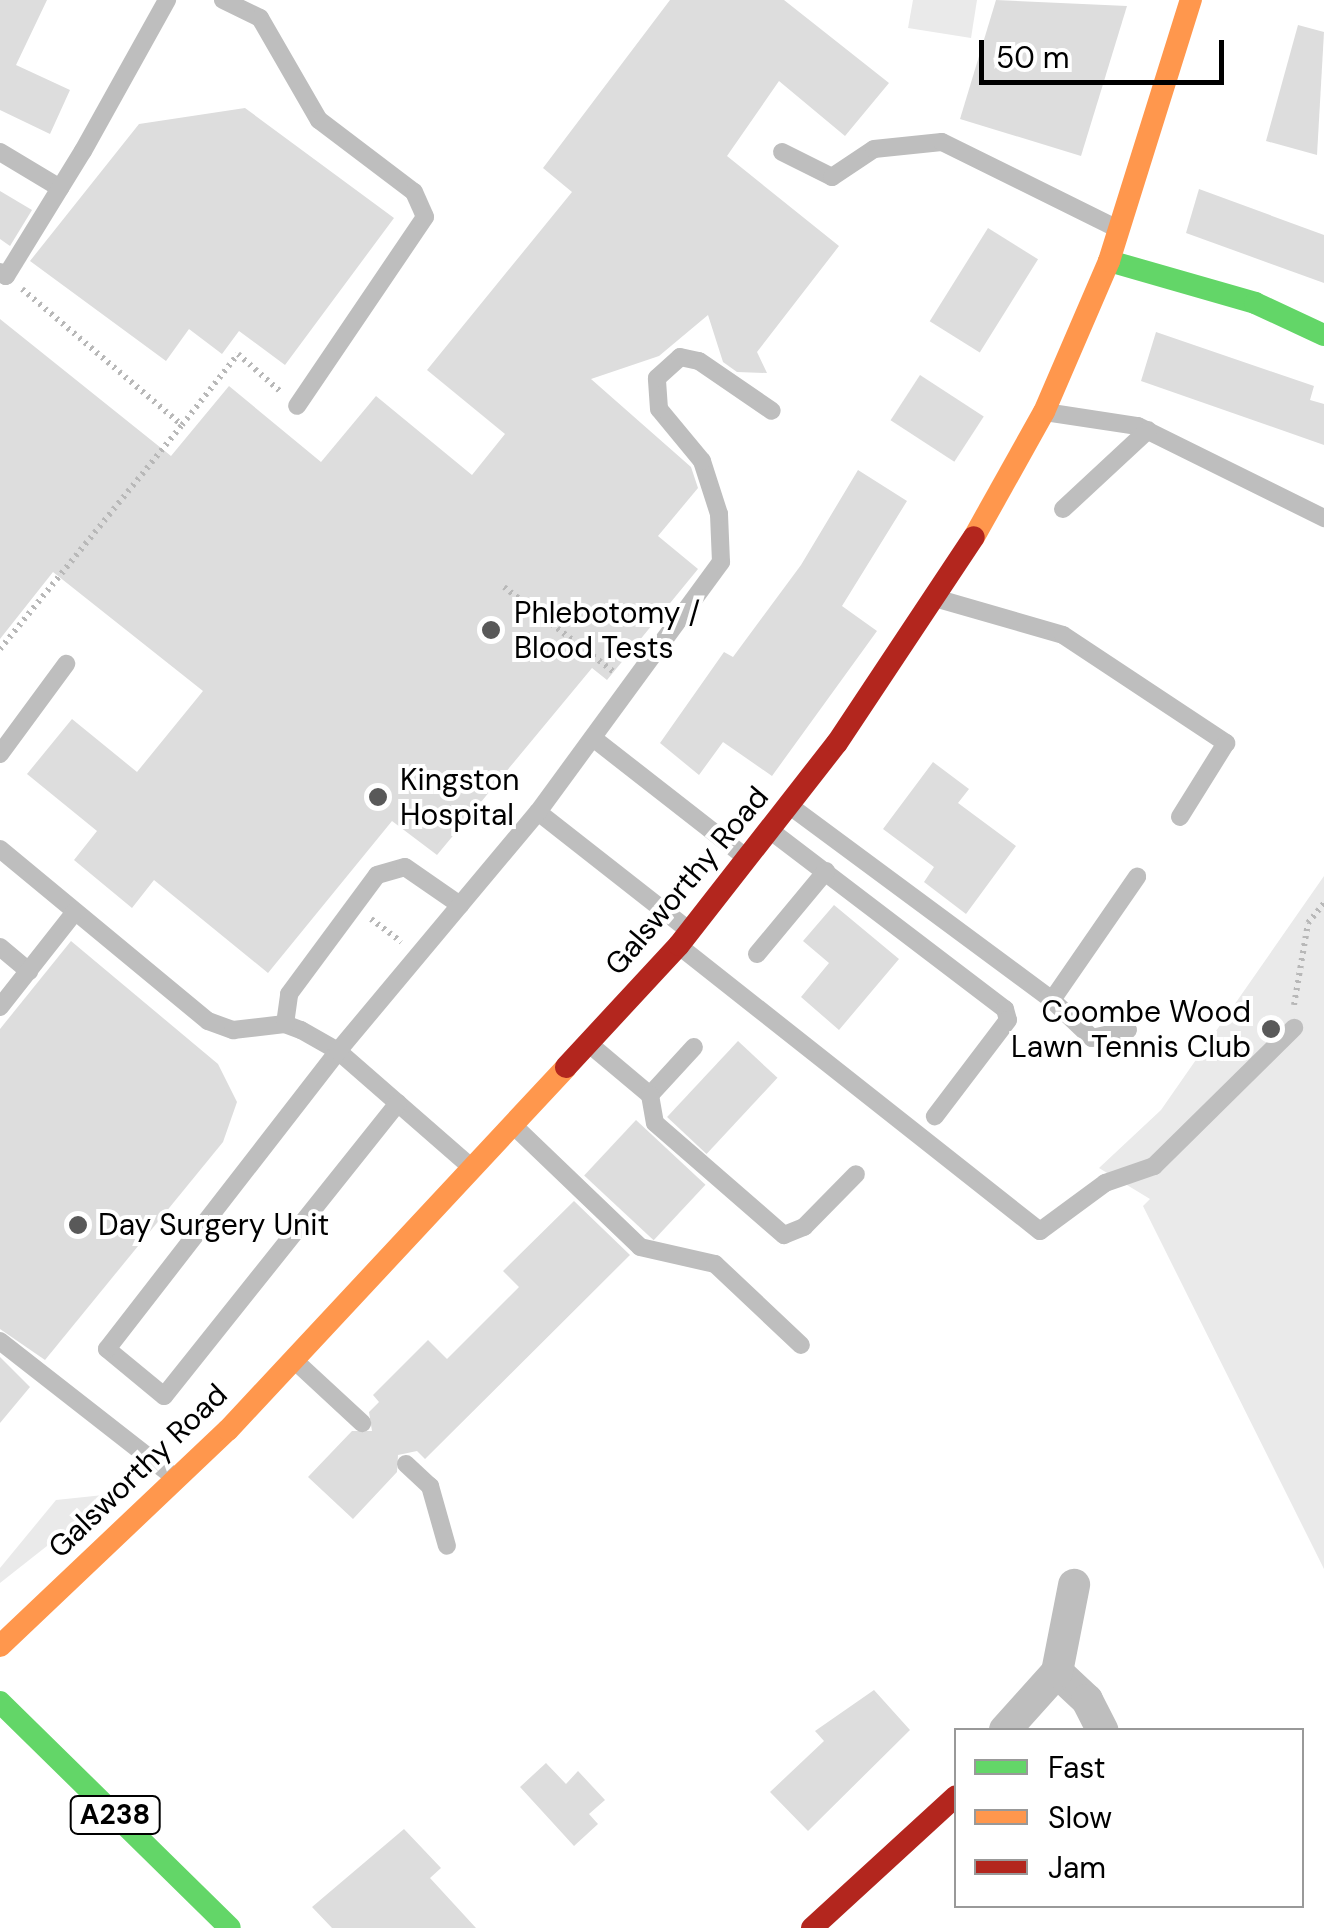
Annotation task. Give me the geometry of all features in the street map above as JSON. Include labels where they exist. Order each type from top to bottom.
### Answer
[{"type":"street","name":"Galsworthy Road","points":[[0,1646],[178,1482],[294,1360],[685,939],[790,806],[934,598],[1044,412],[1110,261],[1190,0]]},
{"type":"street","points":[[1110,261],[1255,304],[1324,335]]},
{"type":"street","points":[[1007,1728],[1057,1672],[1074,1585]]},
{"type":"street","points":[[1057,1672],[1087,1700],[1101,1728]]},
{"type":"street","name":"A238","points":[[0,1702],[230,1928]]},
{"type":"street","points":[[812,1928],[954,1798]]},
{"type":"lane","points":[[3,274],[60,188],[167,0]]},
{"type":"lane","points":[[223,0],[260,18],[319,120],[414,192],[425,217],[297,406]]},
{"type":"lane","points":[[782,152],[832,177],[874,149],[942,142],[1120,230]]},
{"type":"lane","points":[[0,152],[60,188]]},
{"type":"lane","points":[[398,1103],[164,1396],[107,1349],[338,1051],[538,812],[721,562],[714,496],[702,462],[659,409],[657,378],[680,357],[700,361],[772,411]]},
{"type":"lane","points":[[1044,412],[1148,430],[1324,518]]},
{"type":"lane","points":[[1063,509],[1148,430]]},
{"type":"lane","points":[[934,598],[1063,635],[1226,743],[1180,817]]},
{"type":"lane","points":[[0,754],[66,664]]},
{"type":"lane","points":[[593,738],[749,859]]},
{"type":"lane","points":[[790,806],[1052,1000],[1092,1038],[1128,1030]]},
{"type":"lane","points":[[538,812],[685,939],[1040,1231],[1105,1182],[1154,1166],[1294,1028]]},
{"type":"lane","points":[[771,831],[1005,1009],[1008,1020],[935,1116]]},
{"type":"lane","points":[[0,849],[208,1021],[233,1030],[284,1024],[338,1051],[472,1168]]},
{"type":"lane","points":[[284,1024],[290,994],[377,875],[405,866],[460,905]]},
{"type":"lane","points":[[757,954],[826,871]]},
{"type":"lane","points":[[1052,1000],[1136,877]]},
{"type":"lane","points":[[0,1007],[74,913]]},
{"type":"lane","points":[[0,947],[29,970]]},
{"type":"lane","points":[[588,1043],[650,1095],[654,1123],[784,1234],[804,1227],[856,1174]]},
{"type":"lane","points":[[650,1095],[694,1047]]},
{"type":"lane","points":[[513,1124],[640,1247],[715,1264],[801,1345]]},
{"type":"lane","points":[[0,1341],[178,1482]]},
{"type":"lane","points":[[294,1360],[362,1423]]},
{"type":"lane","points":[[406,1464],[430,1486],[447,1546]]},
{"type":"path","points":[[3,274],[182,425]]},
{"type":"path","points":[[0,649],[238,354],[297,406]]},
{"type":"path","points":[[504,587],[616,673]]},
{"type":"path","points":[[1294,1028],[1299,959],[1308,922],[1324,903]]},
{"type":"shaded area","points":[[913,0],[977,0],[971,38],[908,28]]},
{"type":"shaded area","points":[[1324,876],[1324,1569],[1143,1206],[1150,1199],[1099,1168],[1161,1110]]},
{"type":"shaded area","points":[[113,1494],[0,1583],[0,1568],[56,1500]]},
{"type":"building","points":[[0,0],[47,0],[16,65],[70,90],[50,134],[0,110]]},
{"type":"building","points":[[670,0],[784,0],[889,83],[845,136],[779,81],[727,156],[839,246],[757,352],[767,373],[737,372],[723,362],[708,315],[659,356],[591,379],[691,467],[698,488],[658,536],[698,569],[607,680],[592,668],[437,855],[392,821],[268,973],[154,880],[132,908],[74,860],[97,831],[27,774],[72,719],[137,772],[203,691],[53,572],[0,639],[0,319],[171,456],[229,386],[321,462],[376,396],[472,475],[505,434],[427,370],[572,192],[543,168]]},
{"type":"building","points":[[996,0],[1127,6],[1081,156],[960,119]]},
{"type":"building","points":[[1298,25],[1324,32],[1317,155],[1266,141]]},
{"type":"building","points":[[245,108],[394,218],[285,365],[239,331],[222,354],[189,329],[166,361],[30,261],[139,124]]},
{"type":"building","points":[[1199,189],[1324,235],[1324,283],[1186,233]]},
{"type":"building","points":[[0,191],[32,210],[10,246],[0,239]]},
{"type":"building","points":[[988,228],[1038,259],[980,353],[930,321]]},
{"type":"building","points":[[1156,332],[1314,386],[1310,400],[1324,404],[1324,445],[1141,381]]},
{"type":"building","points":[[920,375],[984,416],[954,462],[891,420]]},
{"type":"building","points":[[858,470],[907,501],[842,606],[877,631],[772,776],[723,742],[699,775],[660,743],[724,652],[733,657],[801,565]]},
{"type":"building","points":[[933,762],[969,789],[958,803],[1016,846],[966,914],[924,882],[934,867],[883,829]]},
{"type":"building","points":[[834,905],[899,959],[839,1030],[801,997],[829,963],[803,941]]},
{"type":"building","name":"Day Surgery Unit","points":[[71,941],[218,1064],[237,1102],[223,1142],[45,1360],[0,1329],[0,1029]]},
{"type":"building","points":[[738,1041],[777,1078],[707,1154],[667,1117]]},
{"type":"building","points":[[636,1120],[705,1185],[654,1240],[584,1176]]},
{"type":"building","points":[[574,1201],[630,1255],[425,1459],[417,1451],[398,1455],[397,1472],[353,1519],[308,1477],[352,1431],[372,1431],[369,1412],[379,1402],[373,1395],[428,1340],[447,1359],[519,1287],[503,1271]]},
{"type":"building","points":[[0,1357],[30,1387],[0,1423]]},
{"type":"building","points":[[874,1690],[910,1730],[808,1831],[770,1792],[824,1741],[815,1731]]},
{"type":"building","points":[[546,1763],[566,1784],[578,1771],[605,1800],[589,1814],[598,1824],[574,1846],[520,1787]]},
{"type":"building","points":[[404,1829],[441,1868],[430,1878],[476,1928],[332,1928],[312,1907]]},
{"type":"traffic: fast","points":[[1109,261],[1255,303],[1324,335]]},
{"type":"traffic: fast","points":[[0,1702],[230,1928]]},
{"type":"traffic: slow","points":[[974,537],[1044,412],[1109,261],[1191,0]]},
{"type":"traffic: slow","points":[[0,1646],[228,1430],[566,1067]]},
{"type":"traffic: jam","points":[[566,1067],[679,945],[837,743],[974,537]]},
{"type":"traffic: jam","points":[[812,1928],[954,1798]]},
{"type":"place","name":"Phlebotomy / Blood Tests","points":[[491,630]]},
{"type":"place","name":"Kingston Hospital","points":[[378,797]]},
{"type":"place","name":"Coombe Wood Lawn Tennis Club","points":[[1271,1029]]},
{"type":"place","name":"Day Surgery Unit","points":[[78,1225]]}]
